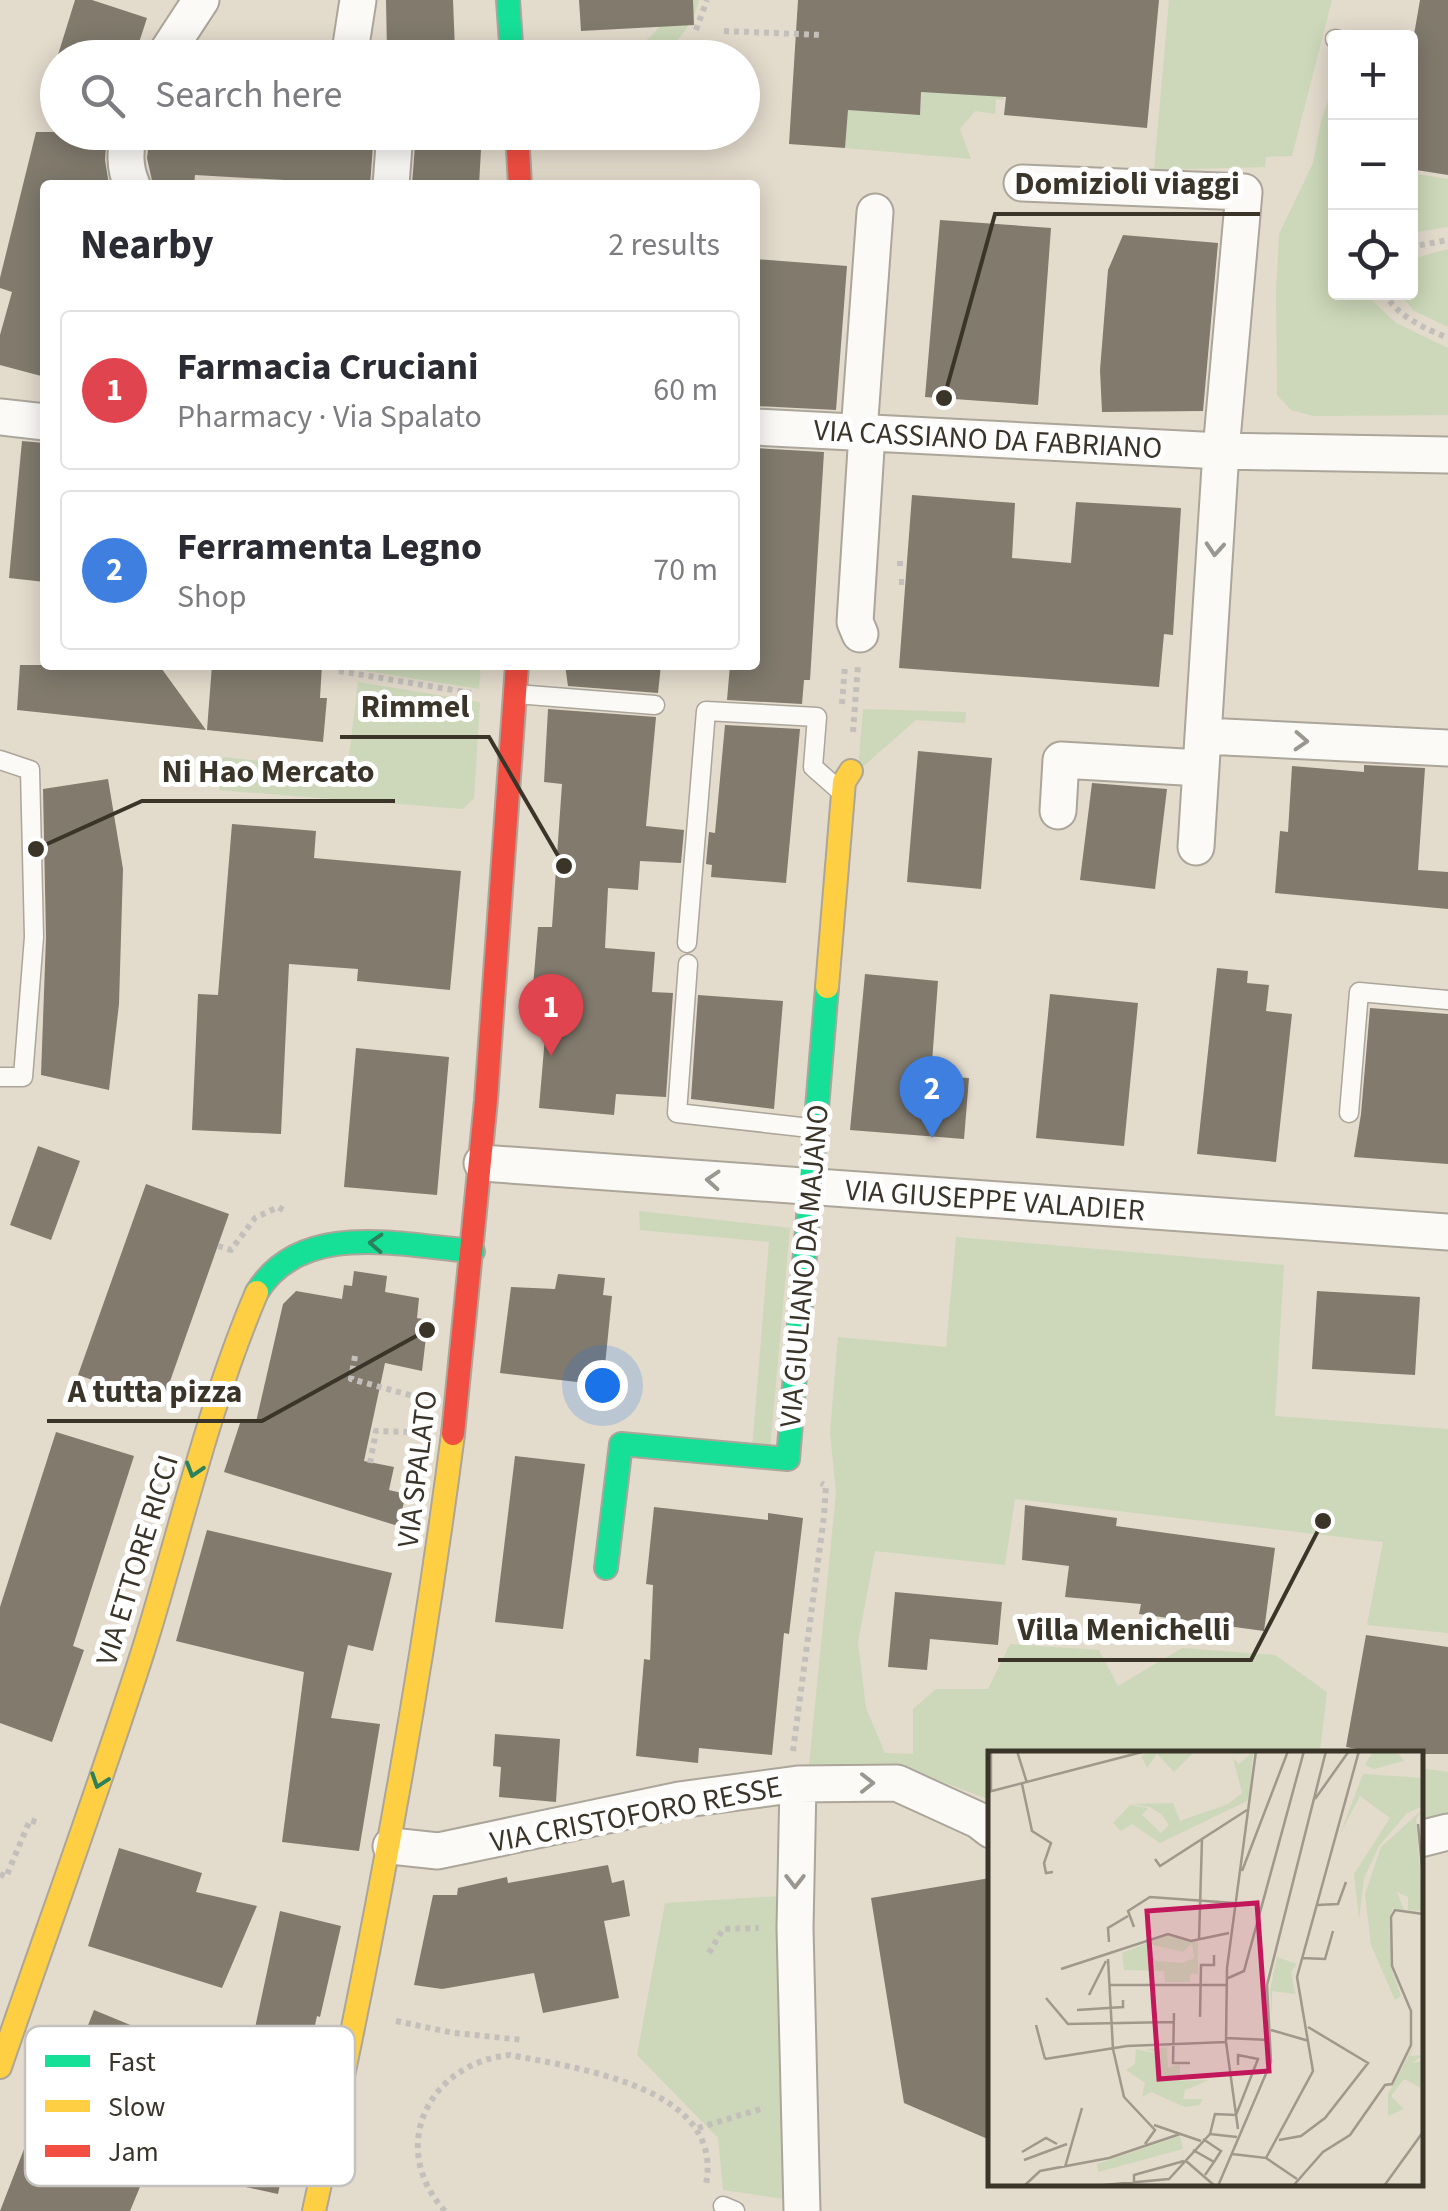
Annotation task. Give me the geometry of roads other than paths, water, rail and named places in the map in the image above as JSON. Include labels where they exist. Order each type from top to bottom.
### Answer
[{"type":"street","points":[[175,40],[202,0]]},
{"type":"street","points":[[352,40],[358,0]]},
{"type":"street","points":[[508,0],[511,40]]},
{"type":"street","points":[[126,150],[130,180]]},
{"type":"street","points":[[391,180],[393,150]]},
{"type":"street","points":[[518,150],[520,180]]},
{"type":"street","points":[[1022,183],[1244,192],[1222,451],[1196,847]]},
{"type":"street","points":[[854,630],[875,212]]},
{"type":"street","points":[[0,418],[40,422]]},
{"type":"street","name":"VIA CASSIANO DA FABRIANO","points":[[760,427],[1222,451],[1448,455]]},
{"type":"street","name":"VIA SPALATO","points":[[355,2029],[391,1846],[441,1528],[482,1164],[517,670]]},
{"type":"street","points":[[1058,811],[1061,760],[1202,752],[1448,748]]},
{"type":"street","name":"VIA GIULIANO DA MAJANO","points":[[606,1568],[621,1444],[788,1459],[844,779]]},
{"type":"street","name":"VIA GIUSEPPE VALADIER","points":[[482,1164],[1448,1232]]},
{"type":"street","name":"VIA ETTORE RICCI","points":[[0,2067],[144,1647],[236,1341],[259,1287],[280,1266],[308,1249],[340,1242],[473,1251]]},
{"type":"street","name":"VIA CRISTOFORO RESSE","points":[[391,1846],[438,1852],[679,1800],[794,1784],[897,1783],[988,1828]]},
{"type":"street","points":[[794,1784],[802,2211]]},
{"type":"street","points":[[1423,1838],[1448,1832]]},
{"type":"street","name":"VIA SPALATO","points":[[314,2211],[320,2186]]},
{"type":"lane","points":[[515,694],[655,705]]},
{"type":"lane","points":[[687,943],[706,711],[817,717],[813,768],[844,779]]},
{"type":"lane","points":[[0,760],[30,770],[34,937],[23,1077],[0,1077]]},
{"type":"lane","points":[[688,964],[677,1113],[816,1128]]},
{"type":"lane","points":[[1349,1113],[1359,992],[1448,1000]]},
{"type":"place","name":"Domizioli viaggi","points":[[944,398]]},
{"type":"place","name":"Ni Hao Mercato","points":[[36,849]]},
{"type":"place","name":"Rimmel","points":[[564,866]]},
{"type":"place","name":"Farmacia Cruciani","points":[[551,1056]]},
{"type":"place","name":"Ferramenta Legno","points":[[932,1138]]},
{"type":"place","name":"A tutta pizza","points":[[427,1330]]},
{"type":"place","name":"Villa Menichelli","points":[[1323,1521]]}]
